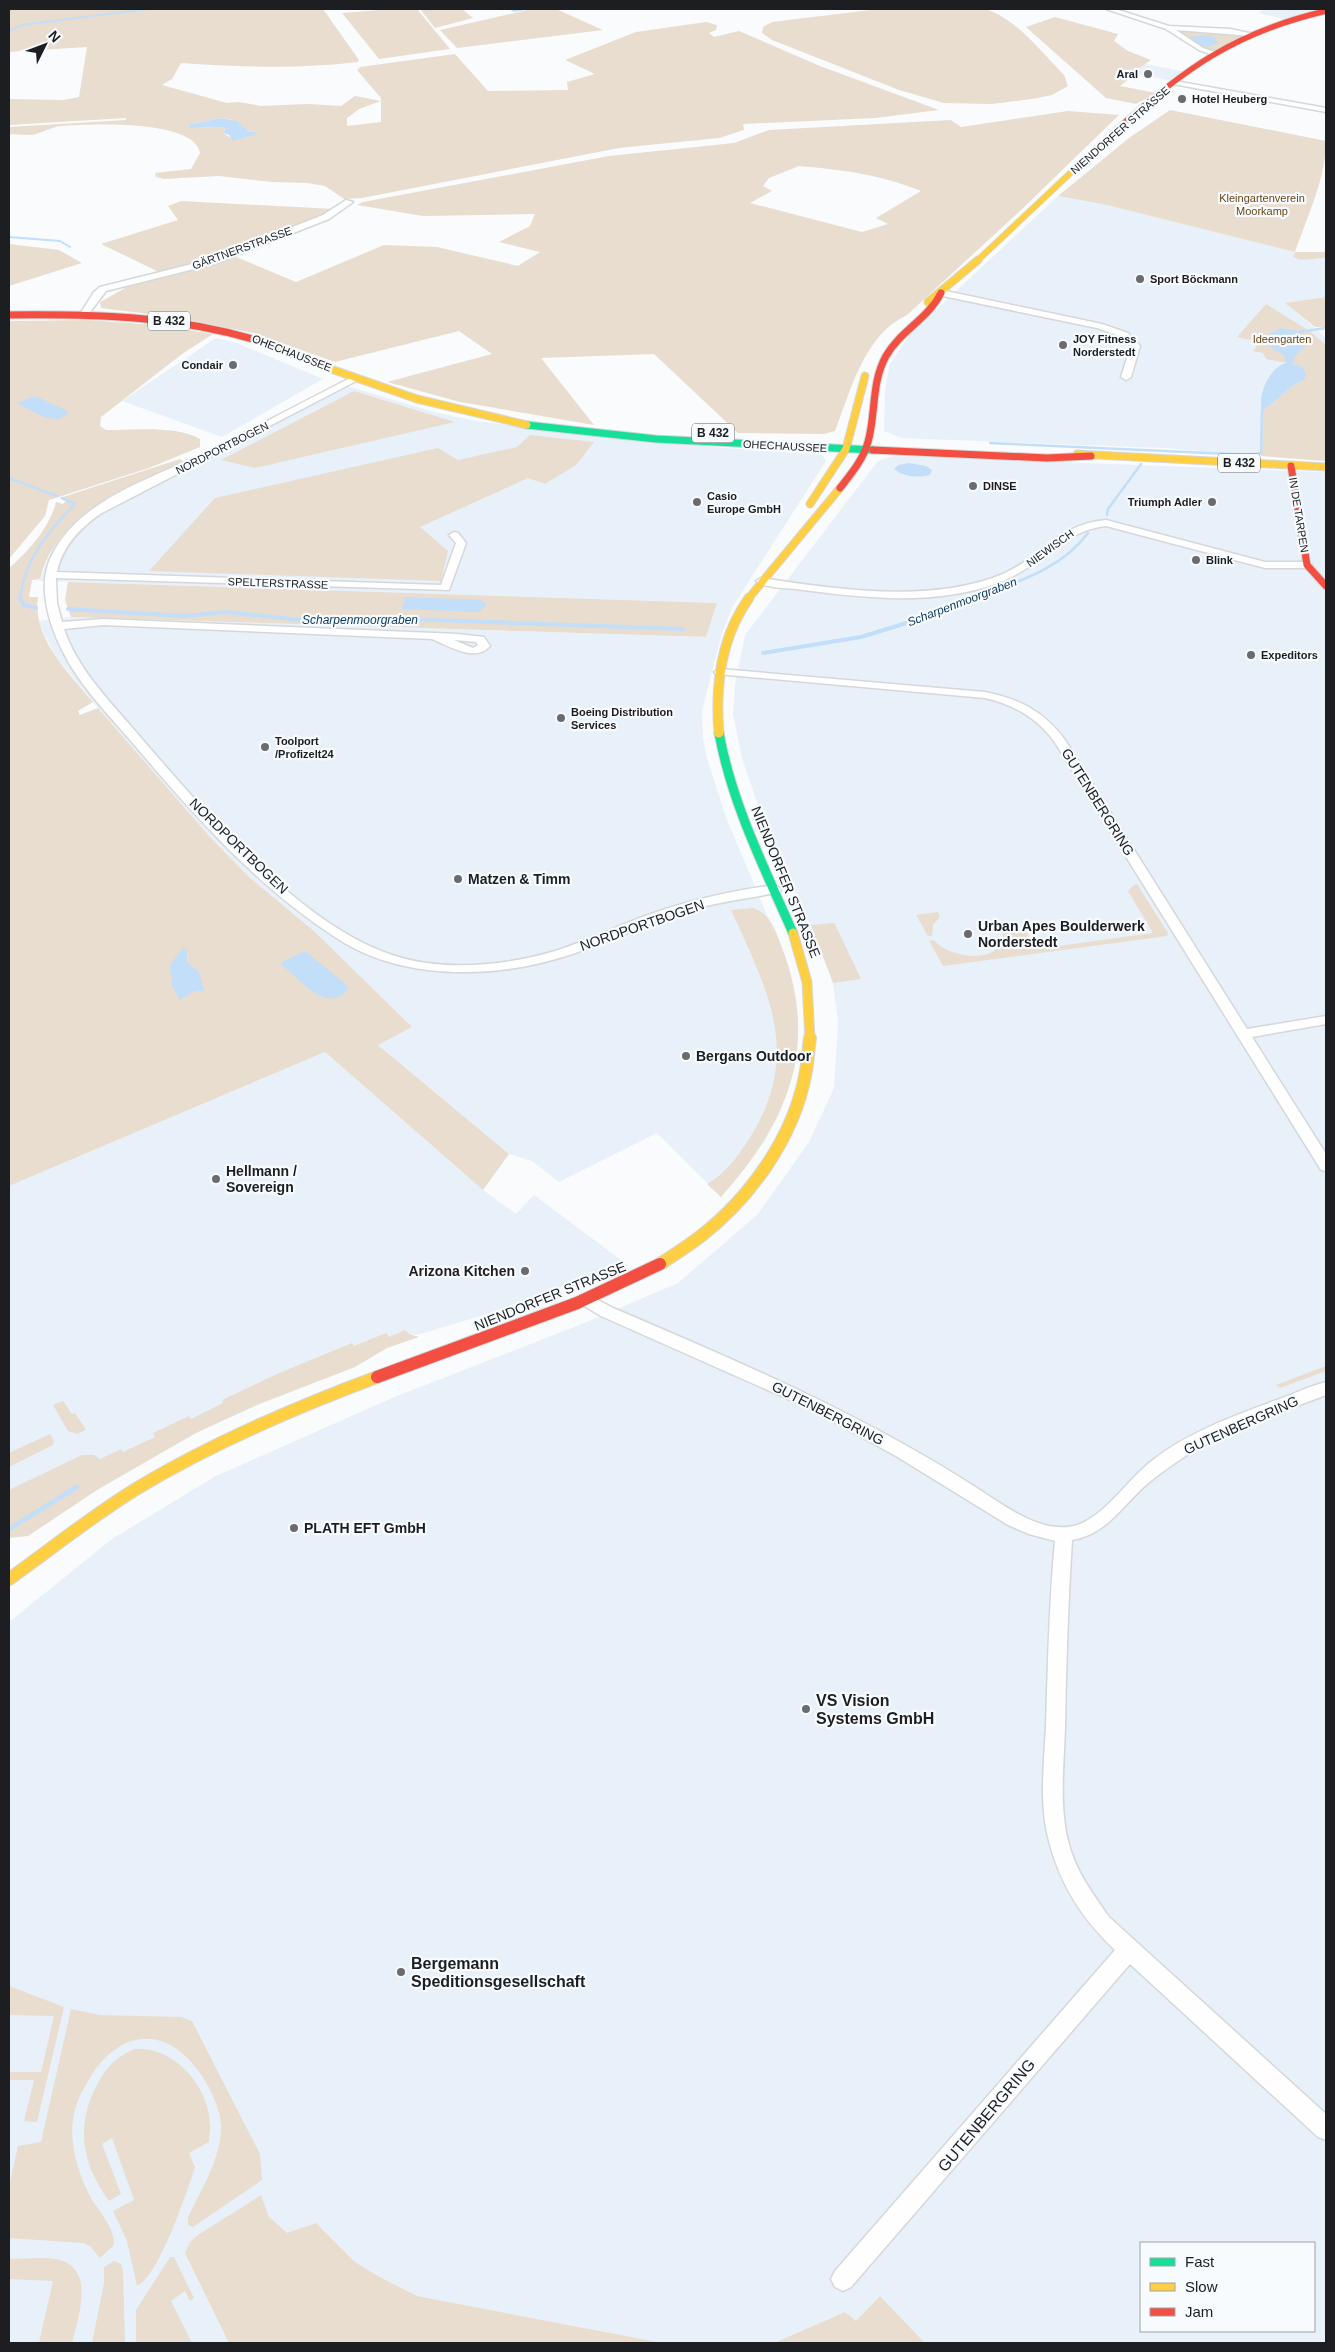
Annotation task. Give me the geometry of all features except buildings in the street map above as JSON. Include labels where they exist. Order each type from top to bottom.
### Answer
[{"type":"main road","name":"NIENDORFER STRASSE","points":[[761,581],[761,570],[801,516],[848,445],[862,381],[870,366],[897,330],[924,304],[941,294],[1142,108],[1175,83],[1216,54],[1251,34],[1287,21],[1326,11]]},
{"type":"main road","name":"NIENDORFER STRASSE","points":[[9,1579],[114,1503],[201,1452],[248,1429],[298,1406],[501,1334],[587,1300],[631,1280],[662,1262],[721,1219],[763,1173],[795,1116],[810,1064],[813,1020],[807,977],[795,937],[744,819],[719,749],[716,728],[716,702],[720,672],[736,619],[761,581],[812,522],[867,446],[876,382],[886,356],[906,333],[938,304],[941,294]]},
{"type":"main road","name":"OHECHAUSSEE","points":[[9,315],[84,314],[188,323],[252,337],[417,399],[479,415],[603,428],[1047,458],[1091,456],[1326,467]]},
{"type":"main road","name":"IN DE TARPEN","points":[[1291,466],[1298,526],[1307,566],[1326,586]]},
{"type":"street","points":[[1109,9],[1168,28],[1204,51],[1216,54]]},
{"type":"street","points":[[1168,28],[1223,30],[1251,34]]},
{"type":"street","points":[[1175,83],[1326,110]]},
{"type":"street","name":"GÄRTNERSTRASSE","points":[[84,314],[97,294],[103,289],[211,262],[326,217],[350,202]]},
{"type":"street","points":[[941,294],[1099,326],[1125,335],[1136,346],[1126,377]]},
{"type":"street","name":"NORDPORTBOGEN","points":[[357,378],[95,512],[77,528],[64,544],[54,562],[51,594],[58,626],[65,646],[82,675],[155,761],[225,837],[281,889],[322,922],[341,935],[382,956],[411,964],[435,967],[492,967],[516,964],[552,956],[666,913],[699,903],[775,889]]},
{"type":"street","name":"NIEWISCH","points":[[761,581],[866,592],[951,592],[985,584],[1021,569],[1062,538],[1081,526],[1090,523],[1106,523],[1265,566],[1307,566]]},
{"type":"street","name":"SPELTERSTRASSE","points":[[52,575],[445,588],[460,543],[454,535]]},
{"type":"street","points":[[58,626],[103,622],[436,637]]},
{"type":"street","name":"GUTENBERGRING","points":[[720,672],[985,695],[1012,702],[1037,714],[1047,722],[1326,1166]]},
{"type":"street","points":[[1244,1034],[1326,1020]]},
{"type":"street","name":"GUTENBERGRING","points":[[587,1300],[607,1312],[844,1418],[1020,1522],[1043,1532],[1064,1534],[1085,1530],[1104,1518],[1141,1479],[1166,1460],[1197,1442],[1252,1417],[1326,1388]]},
{"type":"street","points":[[1064,1534],[1059,1596],[1053,1776],[1058,1840],[1068,1871],[1083,1898],[1102,1924],[1326,2130]]},
{"type":"street","name":"GUTENBERGRING","points":[[843,2279],[1129,1950]]},
{"type":"shaded area","points":[[1263,9],[1326,9],[1283,19],[1259,13]]},
{"type":"shaded area","name":"Aral","points":[[1145,64],[1187,72],[1173,81],[1131,73]]},
{"type":"shaded area","points":[[1058,196],[1107,205],[1295,252],[1301,260],[1326,258],[1326,297],[1286,303],[1326,338],[1326,461],[1163,448],[901,438],[884,431],[885,390],[890,364],[910,334]]},
{"type":"shaded area","points":[[216,338],[234,342],[323,379],[222,437],[122,401]]},
{"type":"shaded area","points":[[344,385],[434,412],[476,421],[659,443],[822,455],[826,461],[733,606],[722,633],[702,711],[703,738],[707,759],[727,820],[789,967],[798,1022],[795,1067],[780,1112],[765,1141],[721,1197],[657,1133],[559,1182],[532,1161],[509,1154],[377,1044],[412,1027],[314,931],[249,877],[210,837],[57,658],[44,634],[39,621],[71,617],[706,637],[717,603],[39,581],[53,547],[79,517],[94,507]]},
{"type":"shaded area","points":[[894,456],[1326,472],[1326,2343],[925,2343],[880,2296],[856,2321],[845,2312],[776,2342],[663,2343],[417,2296],[355,2262],[316,2223],[254,2343],[9,2343],[9,1622],[112,1539],[214,1477],[392,1398],[582,1324],[678,1283],[758,1214],[809,1142],[834,1088],[838,1022],[833,983],[829,970],[762,817],[742,758],[733,714],[735,685],[745,635],[878,461]]},
{"type":"shaded area","points":[[325,1052],[483,1190],[516,1214],[534,1195],[629,1266],[600,1273],[484,1315],[417,1335],[409,1334],[9,1517],[9,1186]]},
{"type":"green space","points":[[9,9],[323,9],[359,60],[358,62],[270,67],[181,63],[172,79],[162,85],[227,103],[239,102],[261,106],[308,104],[341,106],[355,96],[381,101],[381,98],[357,70],[360,67],[455,54],[488,91],[568,90],[567,82],[595,74],[565,60],[636,32],[706,22],[717,25],[716,30],[709,33],[714,37],[739,31],[820,66],[939,110],[875,118],[743,124],[744,130],[719,138],[619,148],[362,198],[344,199],[325,186],[307,183],[272,182],[219,176],[164,179],[156,177],[155,173],[191,169],[200,153],[194,142],[180,134],[161,129],[139,126],[75,125],[58,127],[33,135],[9,134],[9,127],[126,120],[126,118],[9,125],[9,99],[63,100],[79,97],[87,47],[9,52]],"holes":[[[381,101],[381,122],[347,126],[347,118],[359,109]],[[221,118],[233,120],[248,131],[257,132],[257,134],[231,138],[222,132],[225,127],[190,128],[187,125]]]},
{"type":"green space","points":[[417,9],[450,49],[379,59],[342,13]]},
{"type":"green space","points":[[420,9],[462,9],[473,18],[435,28]]},
{"type":"green space","points":[[532,9],[556,9],[603,30],[457,48],[440,30]]},
{"type":"green space","points":[[879,9],[985,9],[1008,20],[1028,37],[1064,75],[1068,86],[1052,95],[1032,99],[992,104],[944,103],[899,90],[772,40],[762,33],[763,27],[772,22]]},
{"type":"green space","points":[[1055,17],[1118,34],[1114,41],[1128,51],[1151,60],[1132,73],[1136,74],[1120,86],[1156,93],[1136,104],[1106,98],[1026,27]]},
{"type":"green space","points":[[1171,29],[1246,34],[1214,53],[1205,50]]},
{"type":"green space","name":"Kleingartenverein Moorkamp","points":[[1170,110],[1326,141],[1323,169],[1295,252],[1107,205],[1058,196],[1129,138]]},
{"type":"green space","points":[[1068,111],[1119,115],[1021,210],[907,315],[892,324],[880,336],[861,365],[835,431],[824,434],[738,433],[654,354],[541,358],[594,425],[460,402],[387,382],[492,354],[459,331],[335,362],[253,333],[181,318],[101,308],[100,302],[129,286],[234,256],[296,282],[384,245],[437,247],[518,266],[540,252],[499,242],[530,226],[535,214],[423,216],[357,205],[363,202],[609,156],[734,143],[769,130],[951,120],[961,127]],"holes":[[[799,166],[846,171],[876,177],[921,191],[876,218],[888,224],[862,232],[750,203],[772,191],[763,186],[769,178]]]},
{"type":"green space","points":[[181,201],[335,209],[211,260],[161,273],[101,244],[178,220],[168,206]]},
{"type":"green space","points":[[9,244],[59,250],[82,263],[9,286]]},
{"type":"green space","points":[[1295,252],[1326,252],[1326,258],[1301,260],[1293,257]]},
{"type":"green space","points":[[1326,297],[1326,327],[1315,327],[1285,303]]},
{"type":"green space","name":"Ideengarten","points":[[1266,304],[1311,332],[1326,345],[1326,461],[1261,456],[1262,410],[1293,386],[1304,380],[1302,366],[1266,359],[1263,353],[1253,351],[1260,342],[1237,337]]},
{"type":"green space","points":[[87,320],[155,325],[213,334],[182,354],[101,417],[100,426],[106,430],[154,429],[180,432],[200,439],[200,447],[149,468],[49,500],[45,516],[9,559],[9,321]]},
{"type":"green space","points":[[354,391],[455,422],[255,468],[221,460]]},
{"type":"green space","points":[[530,435],[594,442],[576,465],[545,484],[528,478],[420,527],[448,551],[441,581],[149,571],[215,498],[438,448],[458,460],[517,447]]},
{"type":"green space","points":[[180,459],[184,462],[118,493],[78,520],[62,536],[49,556],[40,579],[32,580],[29,597],[38,597],[38,612],[46,641],[63,667],[93,702],[78,711],[80,715],[98,708],[210,837],[249,877],[314,931],[412,1027],[378,1045],[509,1154],[483,1190],[325,1052],[9,1186],[9,568],[24,554],[44,530],[56,502],[63,504],[66,501],[60,498]],"holes":[[[188,950],[187,962],[203,991],[195,991],[170,965]]]},
{"type":"green space","points":[[68,582],[717,603],[706,637],[71,617],[65,600]]},
{"type":"green space","points":[[1137,884],[1168,933],[1167,936],[943,966],[929,941],[934,940],[941,947],[951,952],[975,956],[995,950],[1001,943],[1003,932],[1025,930],[1036,949],[1153,933],[1128,891]]},
{"type":"green space","points":[[753,908],[765,915],[769,920],[784,953],[794,989],[798,1022],[797,1054],[790,1084],[779,1113],[744,1169],[721,1197],[707,1184],[725,1170],[749,1139],[765,1108],[774,1079],[777,1051],[774,1023],[757,968],[731,910]]},
{"type":"green space","points":[[938,912],[940,917],[933,925],[932,936],[928,936],[916,915]]},
{"type":"green space","points":[[834,923],[861,979],[833,983],[811,925]]},
{"type":"green space","points":[[405,1330],[409,1334],[419,1337],[387,1348],[355,1367],[257,1405],[196,1433],[97,1490],[28,1536],[9,1538],[9,1490],[82,1455],[94,1455],[100,1459],[121,1449],[123,1452],[155,1437],[153,1433],[189,1416],[191,1419],[223,1403],[222,1400],[277,1374],[352,1343],[354,1346],[386,1333],[389,1337]]},
{"type":"green space","points":[[1326,1366],[1326,1371],[1280,1388],[1276,1385]]},
{"type":"green space","points":[[63,1401],[72,1414],[75,1413],[86,1430],[77,1434],[68,1431],[53,1405]]},
{"type":"green space","points":[[50,1434],[54,1441],[53,1445],[9,1467],[9,1453]]},
{"type":"green space","points":[[9,1986],[64,2007],[37,2122],[24,2121],[34,2080],[9,2080],[9,2072],[41,2072],[54,2016],[9,2015]]},
{"type":"green space","points":[[71,2009],[100,2015],[181,2017],[192,2021],[260,2154],[262,2180],[193,2227],[188,2225],[188,2217],[210,2173],[218,2149],[221,2125],[219,2112],[212,2093],[190,2060],[177,2049],[163,2042],[148,2039],[134,2040],[106,2057],[93,2073],[77,2103],[72,2124],[73,2146],[78,2168],[91,2198],[112,2233],[114,2245],[100,2258],[90,2246],[83,2243],[9,2238],[9,2187],[18,2146],[41,2142]]},
{"type":"green space","points":[[135,2049],[149,2050],[162,2054],[175,2061],[186,2071],[203,2095],[208,2109],[210,2128],[209,2142],[189,2153],[195,2167],[163,2251],[154,2267],[137,2286],[127,2241],[113,2211],[134,2200],[112,2138],[102,2144],[121,2194],[109,2201],[93,2173],[88,2159],[84,2130],[90,2100],[100,2079],[117,2059]]},
{"type":"green space","points":[[261,2195],[269,2217],[287,2233],[316,2223],[355,2262],[417,2296],[663,2343],[229,2343],[185,2253],[190,2242],[198,2235]]},
{"type":"green space","points":[[170,2257],[174,2257],[194,2298],[190,2301],[185,2291],[171,2301],[192,2343],[136,2343],[136,2310]]},
{"type":"green space","points":[[9,2259],[50,2259],[63,2261],[73,2267],[79,2276],[81,2298],[80,2311],[72,2343],[39,2343],[53,2281],[9,2279]]},
{"type":"green space","points":[[114,2261],[121,2264],[123,2272],[125,2343],[92,2343],[104,2283],[104,2267]]},
{"type":"green space","points":[[880,2296],[925,2343],[733,2343],[776,2342],[845,2312],[856,2321]]},
{"type":"water","points":[[1207,35],[1214,37],[1218,43],[1207,47],[1192,42],[1191,37]]},
{"type":"water","points":[[221,118],[237,121],[248,131],[257,132],[257,134],[233,141],[229,135],[221,132],[225,130],[225,127],[190,128],[187,125]]},
{"type":"water","points":[[1281,328],[1297,331],[1307,344],[1296,355],[1292,364],[1302,366],[1306,373],[1304,380],[1293,386],[1262,410],[1261,397],[1266,382],[1275,370],[1286,363],[1284,355],[1272,348],[1267,339],[1267,335]]},
{"type":"water","points":[[35,396],[66,410],[68,414],[62,418],[49,418],[17,403]]},
{"type":"water","points":[[909,463],[926,466],[932,470],[930,475],[911,476],[902,474],[894,469],[898,465]]},
{"type":"water","points":[[405,597],[481,600],[487,605],[478,612],[402,609]]},
{"type":"water","points":[[183,948],[188,950],[187,962],[199,972],[204,991],[195,991],[180,1000],[172,986],[170,965]]},
{"type":"water","points":[[305,951],[347,985],[348,989],[340,996],[331,998],[322,996],[303,984],[280,963]]},
{"type":"waterway","points":[[9,31],[22,25],[146,9]]},
{"type":"waterway","points":[[511,9],[514,11],[525,9]]},
{"type":"waterway","points":[[9,237],[60,241],[70,247]]},
{"type":"waterway","name":"Scharpenmoorgraben","points":[[1293,333],[1326,328]]},
{"type":"waterway","name":"Scharpenmoorgraben","points":[[990,443],[1252,455],[1261,453],[1262,410],[1264,407]]},
{"type":"waterway","name":"Scharpenmoorgraben","points":[[1107,515],[1108,509],[1141,464]]},
{"type":"waterway","name":"Scharpenmoorgraben","points":[[9,478],[57,496]]},
{"type":"waterway","name":"Scharpenmoorgraben","points":[[20,598],[22,585],[32,559],[47,536],[75,504],[62,498]]},
{"type":"waterway","name":"Scharpenmoorgraben","points":[[972,599],[1019,581],[1050,566],[1077,546],[1088,533]]},
{"type":"waterway","name":"Scharpenmoorgraben","points":[[20,598],[24,605],[36,608]]},
{"type":"waterway","name":"Scharpenmoorgraben","points":[[763,653],[861,637],[936,614],[975,598]]},
{"type":"waterway","name":"Scharpenmoorgraben","points":[[68,609],[184,616],[226,612],[310,621],[349,617],[683,629]]},
{"type":"waterway","points":[[9,1529],[77,1487]]},
{"type":"traffic: fast","points":[[527,425],[656,439],[873,450]]},
{"type":"traffic: fast","points":[[719,733],[724,759],[739,810],[793,933]]},
{"type":"traffic: slow","points":[[928,302],[961,276],[1116,130]]},
{"type":"traffic: slow","points":[[272,345],[331,369],[417,399],[527,425]]},
{"type":"traffic: slow","points":[[810,504],[846,449],[865,376]]},
{"type":"traffic: slow","points":[[1077,454],[1326,467]]},
{"type":"traffic: slow","points":[[719,733],[717,716],[718,681],[725,648],[738,616],[757,588],[840,488]]},
{"type":"traffic: slow","points":[[660,1264],[701,1236],[738,1203],[767,1164],[790,1122],[805,1077],[811,1030],[807,982],[793,933]]},
{"type":"traffic: slow","points":[[9,1579],[104,1510],[136,1489],[194,1456],[284,1413],[377,1377]]},
{"type":"traffic: jam","points":[[1116,130],[1166,87],[1202,61],[1240,39],[1268,27],[1326,11]]},
{"type":"traffic: jam","points":[[840,488],[866,449],[878,377],[886,356],[892,347],[930,311],[941,293]]},
{"type":"traffic: jam","points":[[9,315],[108,316],[176,321],[241,334],[272,345]]},
{"type":"traffic: jam","points":[[873,450],[1047,458],[1091,456]]},
{"type":"traffic: jam","points":[[1291,466],[1307,565],[1326,586]]},
{"type":"traffic: jam","points":[[377,1377],[577,1303],[660,1264]]},
{"type":"place","name":"Aral","points":[[1148,74]]},
{"type":"place","name":"Hotel Heuberg","points":[[1182,99]]},
{"type":"place","name":"Sport Böckmann","points":[[1140,279]]},
{"type":"place","name":"JOY Fitness Norderstedt","points":[[1063,345]]},
{"type":"place","name":"Condair","points":[[233,365]]},
{"type":"place","name":"DINSE","points":[[973,486]]},
{"type":"place","name":"Casio Europe GmbH","points":[[697,502]]},
{"type":"place","name":"Triumph Adler","points":[[1212,502]]},
{"type":"place","name":"Blink","points":[[1196,560]]},
{"type":"place","name":"Expeditors","points":[[1251,655]]},
{"type":"place","name":"Boeing Distribution Services","points":[[561,718]]},
{"type":"place","name":"Toolport /Profizelt24","points":[[265,747]]},
{"type":"place","name":"Matzen & Timm","points":[[458,879]]},
{"type":"place","name":"Urban Apes Boulderwerk Norderstedt","points":[[968,934]]},
{"type":"place","name":"Bergans Outdoor","points":[[686,1056]]},
{"type":"place","name":"Hellmann / Sovereign","points":[[216,1179]]},
{"type":"place","name":"Arizona Kitchen","points":[[525,1271]]},
{"type":"place","name":"PLATH EFT GmbH","points":[[294,1528]]},
{"type":"place","name":"VS Vision Systems GmbH","points":[[806,1709]]},
{"type":"place","name":"Bergemann Speditionsgesellschaft","points":[[401,1972]]}]
